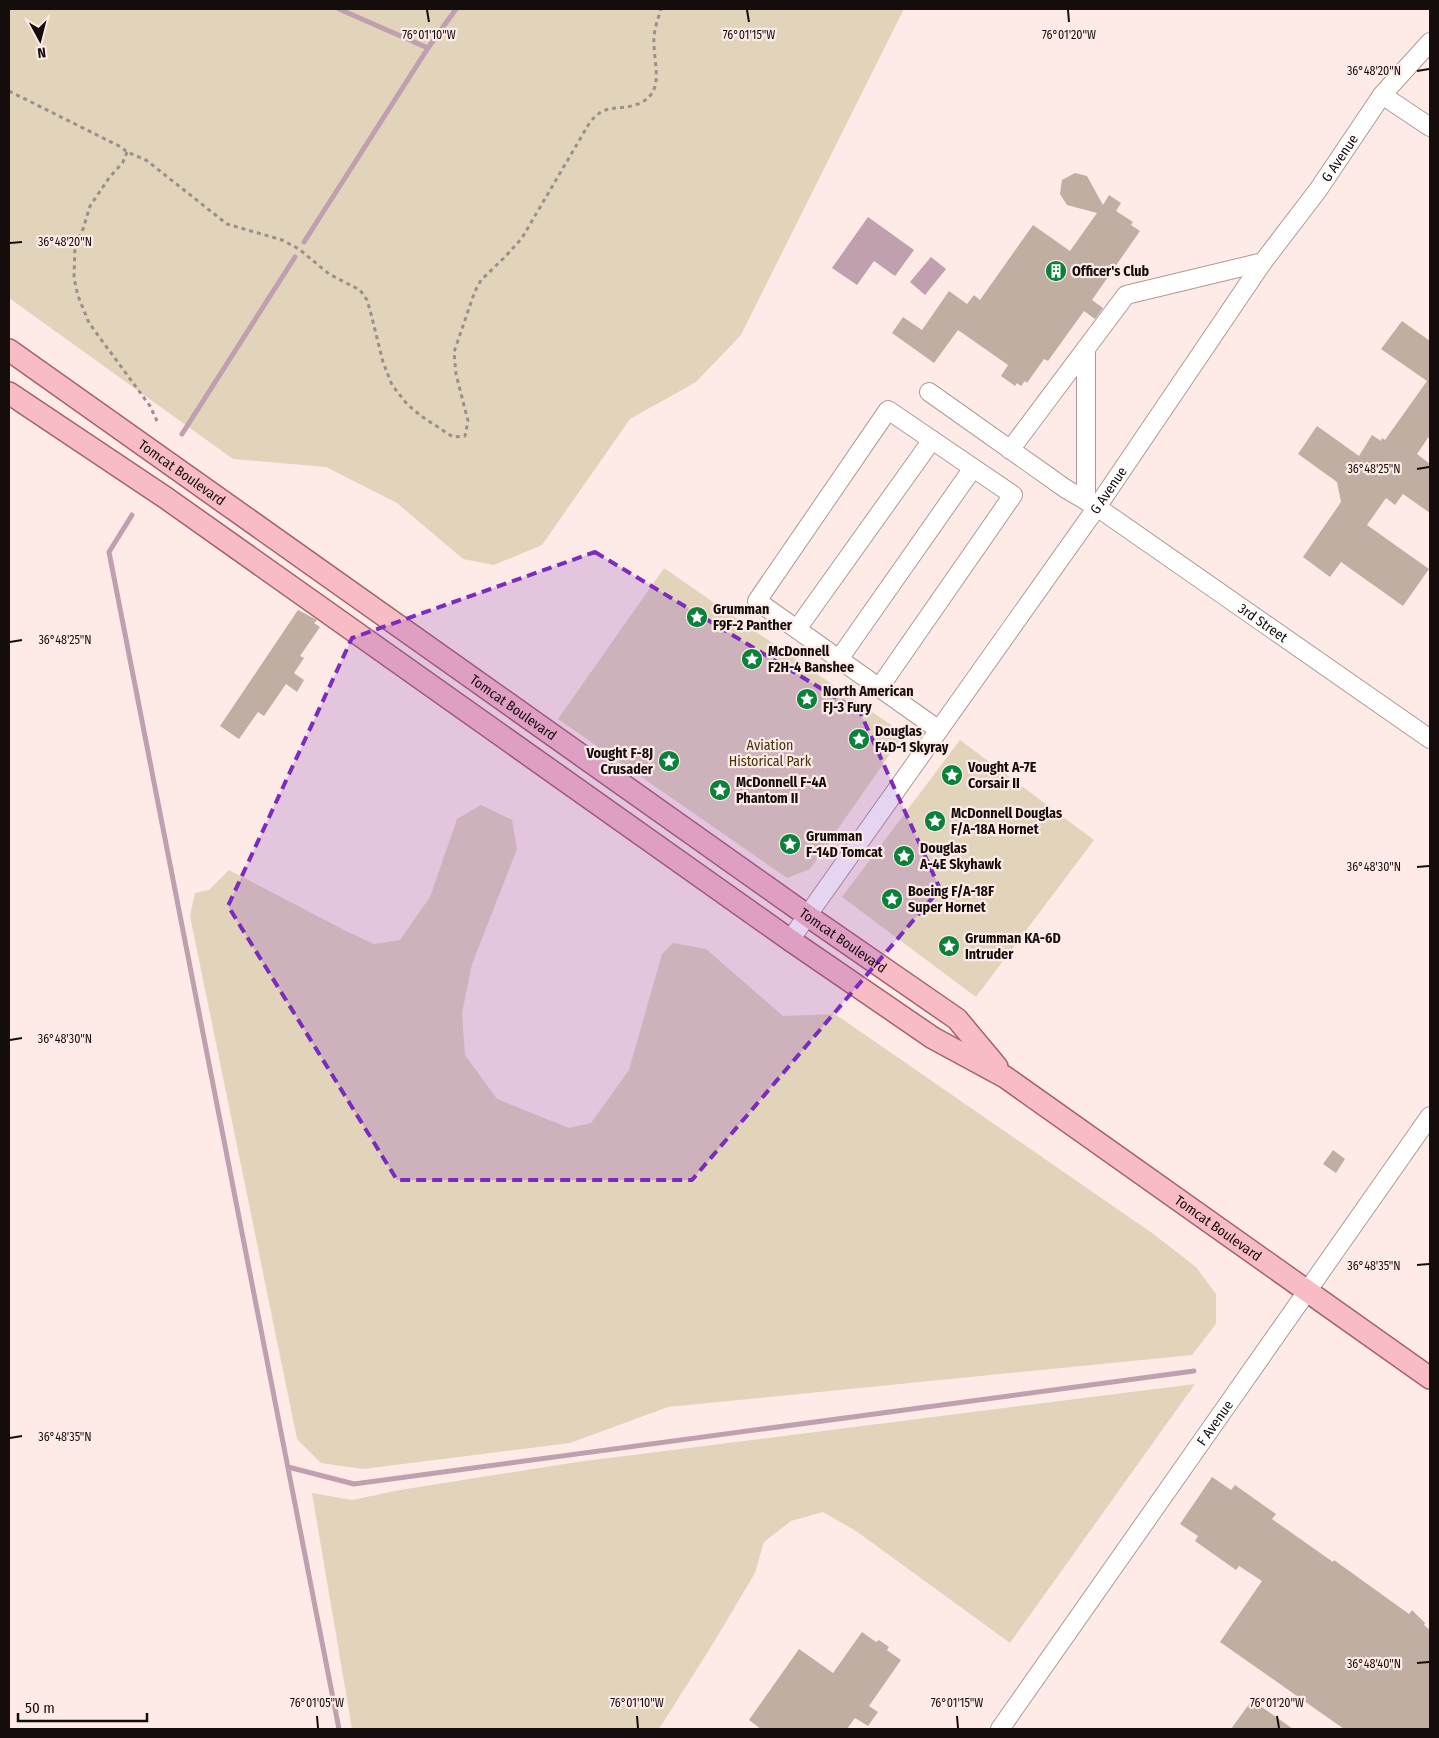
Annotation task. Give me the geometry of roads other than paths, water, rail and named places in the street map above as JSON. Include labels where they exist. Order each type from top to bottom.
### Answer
[{"type":"main road","name":"Tomcat Boulevard","points":[[9,350],[808,916],[957,1019],[1005,1077]]},
{"type":"main road","name":"Tomcat Boulevard","points":[[9,393],[166,498],[790,940],[934,1038],[1005,1077],[1430,1378]]},
{"type":"street","name":"G Avenue","points":[[790,940],[939,730],[1092,504],[1263,262],[1318,190],[1382,95],[1430,42]]},
{"type":"street","points":[[1382,95],[1430,127]]},
{"type":"street","points":[[1010,450],[1126,295],[1263,262]]},
{"type":"street","points":[[1086,348],[1092,504]]},
{"type":"street","name":"3rd Street","points":[[929,392],[1066,489],[1092,504],[1430,739]]},
{"type":"street","points":[[879,688],[1013,495],[888,410],[756,601],[839,659],[879,688],[939,730]]},
{"type":"street","points":[[797,630],[932,440]]},
{"type":"street","points":[[839,659],[973,468]]},
{"type":"street","name":"F Avenue","points":[[1000,1729],[1153,1508],[1308,1292],[1430,1116]]},
{"type":"waterway","points":[[339,9],[428,48]]},
{"type":"waterway","points":[[304,242],[428,48],[456,9]]},
{"type":"waterway","points":[[182,434],[295,257]]},
{"type":"waterway","points":[[132,515],[109,552],[339,1729]]},
{"type":"waterway","points":[[288,1467],[354,1484],[1194,1371]]},
{"type":"place","name":"Officer's Club","points":[[1056,271]]},
{"type":"place","name":"Grumman F9F-2 Panther","points":[[697,617]]},
{"type":"place","name":"McDonnell F2H-4 Banshee","points":[[752,659]]},
{"type":"place","name":"North American FJ-3 Fury","points":[[807,699]]},
{"type":"place","name":"Douglas F4D-1 Skyray","points":[[859,739]]},
{"type":"place","name":"Vought F-8J Crusader","points":[[669,761]]},
{"type":"place","name":"Vought A-7E Corsair II","points":[[952,775]]},
{"type":"place","name":"McDonnell F-4A Phantom II","points":[[720,790]]},
{"type":"place","name":"McDonnell Douglas F/A-18A Hornet","points":[[935,821]]},
{"type":"place","name":"Grumman F-14D Tomcat","points":[[790,844]]},
{"type":"place","name":"Douglas A-4E Skyhawk","points":[[904,856]]},
{"type":"place","name":"Boeing F/A-18F Super Hornet","points":[[892,899]]},
{"type":"place","name":"Grumman KA-6D Intruder","points":[[949,946]]},
{"type":"park label","name":"Aviation Historical Park","points":[[770,754]]}]
